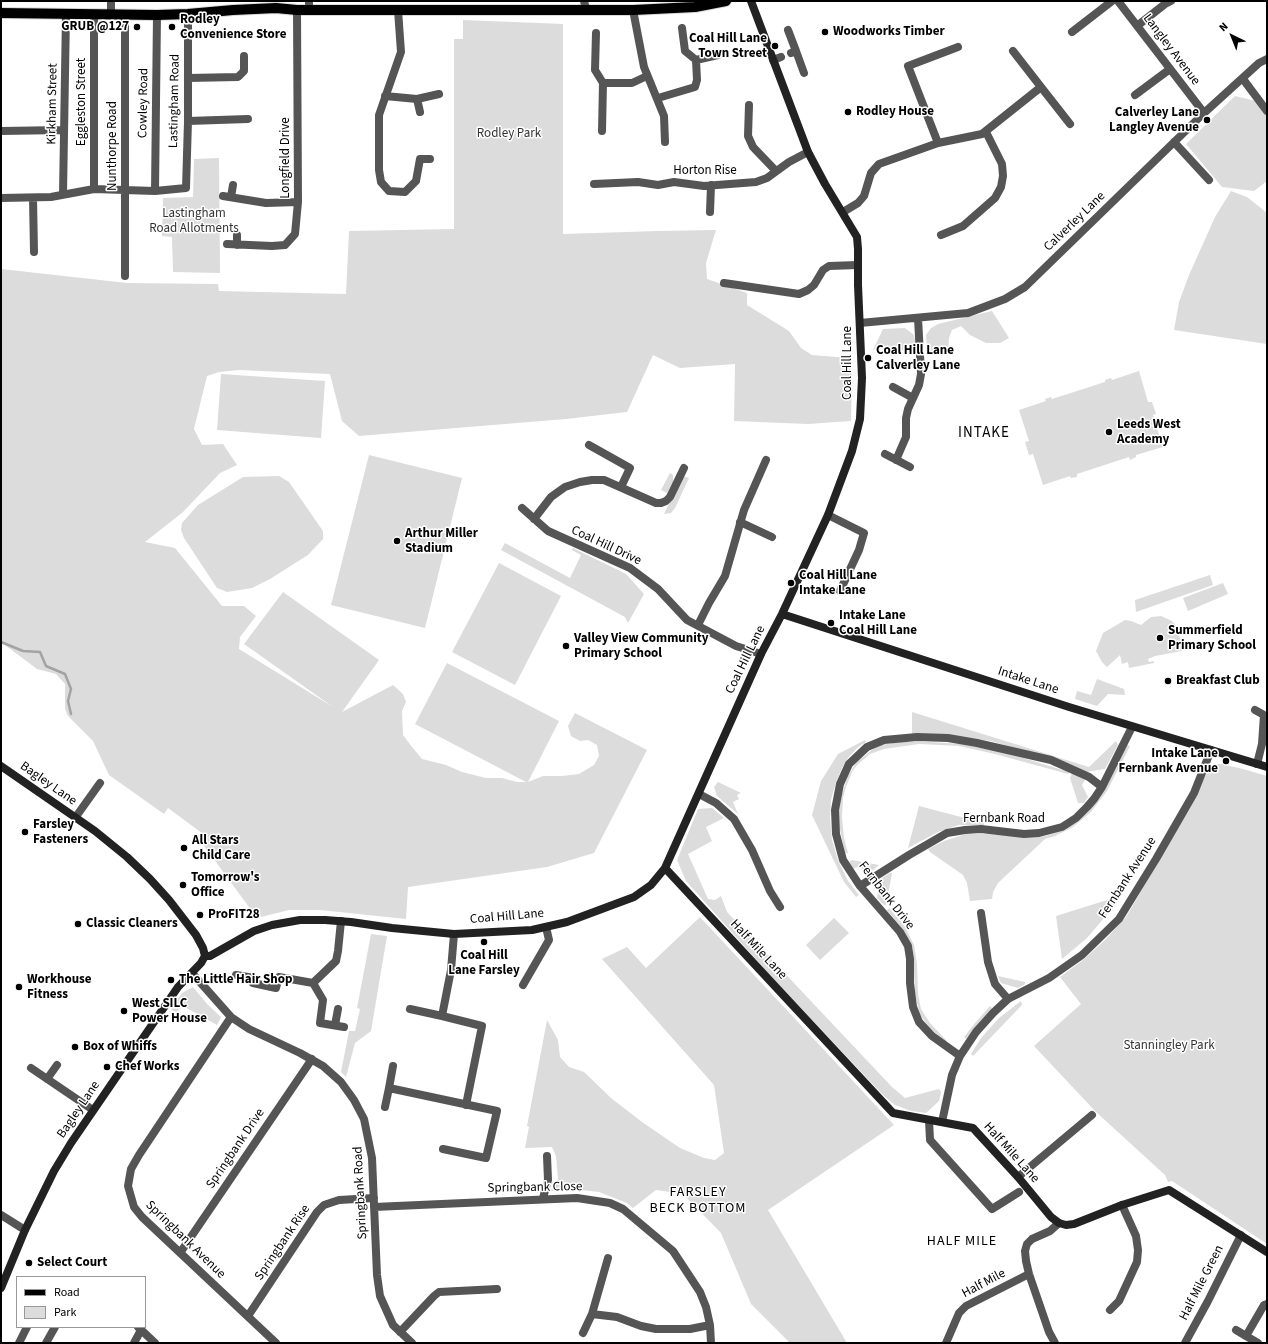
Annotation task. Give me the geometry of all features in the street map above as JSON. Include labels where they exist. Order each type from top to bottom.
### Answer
[{"type":"main road","points":[[1,13],[156,15],[276,8],[297,10],[309,5],[398,10],[585,5],[633,10],[726,1]]},
{"type":"street","points":[[111,1],[111,15]]},
{"type":"street","name":"Coal Hill Lane","points":[[205,956],[210,956],[254,931],[272,925],[300,920],[341,921],[454,934],[532,930],[567,922],[634,897],[651,885],[665,868],[761,654],[782,614],[828,515],[852,451],[860,419],[862,378],[857,237],[825,184],[808,152],[777,58],[751,1]]},
{"type":"street","points":[[1072,32],[1112,1]]},
{"type":"street","name":"Langley Avenue","points":[[1118,1],[1204,113]]},
{"type":"street","points":[[1137,26],[1165,4],[1172,1]]},
{"type":"street","name":"Longfield Drive","points":[[227,244],[272,246],[285,245],[295,234],[298,202],[297,10]]},
{"type":"street","points":[[398,10],[401,52],[379,115],[380,182],[389,191],[405,192],[416,181],[420,159],[430,159]]},
{"type":"street","points":[[633,10],[644,67],[658,98],[664,116],[665,142]]},
{"type":"street","name":"Kirkham Street","points":[[63,194],[66,14]]},
{"type":"street","name":"Eggleston Street","points":[[94,14],[94,189]]},
{"type":"street","name":"Lastingham Road","points":[[155,190],[186,188],[188,121],[188,14]]},
{"type":"street","name":"Nunthorpe Road","points":[[125,15],[126,276]]},
{"type":"street","name":"Cowley Road","points":[[155,190],[156,15]]},
{"type":"street","points":[[658,98],[695,87],[697,80],[696,60],[685,51],[682,28]]},
{"type":"street","points":[[788,30],[793,52],[804,72]]},
{"type":"street","points":[[596,33],[595,70],[603,83],[602,131]]},
{"type":"street","points":[[938,143],[908,66],[958,47]]},
{"type":"street","points":[[1013,51],[1070,124]]},
{"type":"street","points":[[696,60],[718,55]]},
{"type":"street","points":[[188,78],[238,77],[244,71],[244,56]]},
{"type":"street","name":"Calverley Lane","points":[[860,323],[968,313],[1005,299],[1024,288],[1204,113],[1259,63],[1267,59]]},
{"type":"street","points":[[1135,95],[1170,69]]},
{"type":"street","points":[[603,83],[632,83],[647,76]]},
{"type":"street","points":[[1243,79],[1267,111]]},
{"type":"street","points":[[843,212],[858,203],[864,196],[871,173],[875,167],[938,143],[986,132],[1041,87]]},
{"type":"street","points":[[385,96],[417,99],[439,94]]},
{"type":"street","points":[[417,99],[420,112]]},
{"type":"street","points":[[749,105],[748,136],[753,147],[775,170]]},
{"type":"street","points":[[188,121],[248,119]]},
{"type":"street","points":[[1,131],[64,130]]},
{"type":"street","points":[[941,235],[963,226],[995,198],[1001,187],[1003,176],[1002,164],[986,132]]},
{"type":"street","points":[[1174,142],[1209,180]]},
{"type":"street","name":"Horton Rise","points":[[594,184],[638,182],[658,185],[674,182],[711,185],[756,182],[767,178],[775,170],[808,152]]},
{"type":"street","points":[[710,212],[711,185]]},
{"type":"street","points":[[233,186],[227,196],[266,203],[298,202]]},
{"type":"street","points":[[1,198],[33,198],[94,189],[155,190]]},
{"type":"street","points":[[33,198],[34,252]]},
{"type":"street","points":[[237,235],[238,245]]},
{"type":"street","points":[[724,282],[799,294],[808,290],[814,285],[823,270],[829,266],[858,265]]},
{"type":"street","points":[[896,460],[906,437],[906,418],[908,409],[919,384],[921,374],[918,318]]},
{"type":"street","points":[[893,387],[913,398]]},
{"type":"street","points":[[588,445],[630,468],[621,487]]},
{"type":"street","points":[[885,454],[910,467]]},
{"type":"street","points":[[698,625],[725,576],[740,522],[766,460]]},
{"type":"street","points":[[534,519],[551,497],[565,487],[592,480],[604,480],[656,503],[661,503],[670,497],[684,468]]},
{"type":"street","name":"Coal Hill Drive","points":[[522,508],[548,531],[630,568],[658,589],[687,620],[736,646],[761,654]]},
{"type":"street","points":[[828,515],[864,533],[859,550],[840,591]]},
{"type":"street","points":[[740,522],[772,537]]},
{"type":"street","name":"Intake Lane","points":[[782,614],[1132,727],[1267,767]]},
{"type":"street","points":[[1255,710],[1264,715],[1262,744],[1257,764]]},
{"type":"street","name":"Fernbank Road","points":[[860,886],[909,855],[948,833],[981,829],[1024,834],[1038,833],[1062,827],[1076,818],[1087,807],[1102,786],[1132,727]]},
{"type":"street","name":"Fernbank Drive","points":[[960,1056],[932,1036],[919,1022],[912,1007],[908,946],[900,932],[860,886],[843,860],[836,834],[835,810],[840,784],[849,764],[868,747],[884,740],[917,737],[948,738],[1051,760],[1089,777],[1102,786]]},
{"type":"street","name":"Fernbank Avenue","points":[[942,1122],[952,1075],[960,1056],[976,1032],[1008,999],[1049,978],[1082,955],[1119,919],[1194,793],[1211,750]]},
{"type":"street","name":"Bagley Lane","points":[[1,766],[95,831],[122,852],[169,900],[196,935],[203,948],[205,956],[201,963],[178,987],[92,1110],[71,1143],[54,1172],[25,1230],[1,1288]]},
{"type":"street","points":[[75,818],[100,784]]},
{"type":"street","points":[[699,794],[716,803],[734,819],[752,850],[770,891],[780,907]]},
{"type":"street","name":"Half Mile Lane","points":[[665,868],[893,1112],[973,1128],[1018,1177],[1051,1217],[1059,1223]]},
{"type":"street","points":[[981,913],[988,962],[995,984],[1008,999]]},
{"type":"street","points":[[313,983],[336,961],[341,921]]},
{"type":"street","points":[[523,985],[549,940],[546,927]]},
{"type":"street","points":[[442,1016],[452,970],[454,934]]},
{"type":"street","name":"Springbank Road","points":[[192,973],[231,1017],[260,1034],[312,1059],[323,1066],[341,1082],[354,1100],[364,1119],[372,1158],[377,1275],[380,1296],[393,1324],[412,1343]]},
{"type":"street","points":[[236,975],[254,978],[253,983],[276,988],[279,977],[313,983],[323,1000],[320,1023],[344,1027]]},
{"type":"street","points":[[335,1025],[338,1009]]},
{"type":"street","points":[[410,1009],[482,1026],[466,1105]]},
{"type":"street","name":"Springbank Avenue","points":[[231,1017],[139,1155],[131,1169],[128,1186],[134,1207],[142,1217],[276,1343]]},
{"type":"street","name":"Springbank Drive","points":[[180,1253],[312,1059]]},
{"type":"street","points":[[47,1079],[57,1065]]},
{"type":"street","points":[[384,1108],[393,1066]]},
{"type":"street","points":[[31,1068],[92,1110]]},
{"type":"street","points":[[388,1088],[497,1111],[486,1158],[443,1149]]},
{"type":"street","points":[[1018,1177],[1092,1115]]},
{"type":"street","points":[[929,1120],[930,1140],[992,1209],[1020,1192]]},
{"type":"street","points":[[543,1198],[548,1180],[547,1156]]},
{"type":"street","points":[[1052,1342],[1026,1261],[1027,1244],[1032,1239],[1050,1231],[1059,1223],[1066,1225],[1074,1224],[1122,1205],[1169,1190],[1241,1234],[1267,1252]]},
{"type":"street","name":"Springbank Rise","points":[[248,1316],[324,1205],[339,1200],[374,1198]]},
{"type":"street","name":"Springbank Close","points":[[374,1207],[543,1198],[593,1199],[610,1203],[623,1209],[673,1251],[700,1292],[706,1307],[710,1325],[711,1343]]},
{"type":"street","points":[[1110,1310],[1119,1301],[1137,1262],[1138,1250],[1136,1236],[1122,1205]]},
{"type":"street","points":[[1,1215],[25,1230]]},
{"type":"street","name":"Half Mile Green","points":[[1185,1343],[1208,1301],[1241,1234]]},
{"type":"street","points":[[583,1333],[592,1314],[608,1258]]},
{"type":"street","name":"Half Mile","points":[[946,1343],[959,1313],[966,1306],[1030,1274]]},
{"type":"street","points":[[400,1332],[439,1292],[497,1289]]},
{"type":"street","points":[[1246,1336],[1264,1305],[1267,1304]]},
{"type":"street","points":[[592,1314],[617,1317],[641,1326],[656,1329],[690,1329],[710,1325]]},
{"type":"street","points":[[19,1343],[26,1328]]},
{"type":"street","points":[[46,1343],[54,1328]]},
{"type":"street","points":[[134,1343],[140,1328],[155,1343]]},
{"type":"street","points":[[1236,1330],[1258,1343]]},
{"type":"green space","name":"Rodley Park","points":[[463,20],[563,24],[563,234],[716,230],[706,263],[707,279],[747,293],[747,305],[789,331],[801,348],[812,355],[850,358],[852,379],[851,421],[808,424],[734,421],[735,364],[680,368],[653,355],[627,412],[566,419],[359,436],[342,421],[330,374],[239,370],[219,372],[207,376],[194,429],[202,445],[223,444],[237,465],[220,473],[183,512],[145,542],[175,548],[222,606],[244,606],[256,616],[240,637],[239,649],[333,707],[244,644],[283,592],[379,660],[342,712],[393,685],[403,694],[406,702],[402,711],[403,735],[422,759],[486,778],[502,778],[517,782],[526,782],[415,724],[447,663],[559,721],[528,782],[543,776],[579,774],[594,765],[599,756],[597,745],[588,740],[580,741],[571,736],[568,726],[575,713],[647,750],[594,853],[547,867],[408,887],[406,919],[320,910],[289,910],[257,918],[202,843],[206,836],[168,808],[164,814],[109,775],[93,741],[68,716],[65,709],[65,684],[56,674],[37,669],[1,642],[1,269],[127,283],[218,284],[219,291],[346,294],[349,231],[454,229],[454,39],[463,39]]},
{"type":"green space","points":[[1235,96],[1256,101],[1267,115],[1267,181],[1254,191],[1222,187],[1186,144]]},
{"type":"green space","name":"Lastingham Road Allotments","points":[[219,158],[220,273],[173,272],[172,237],[162,236],[163,198],[193,197],[194,159]]},
{"type":"green space","points":[[1231,191],[1247,197],[1267,213],[1267,344],[1174,330],[1179,302],[1189,275],[1215,217]]},
{"type":"green space","points":[[992,311],[1009,338],[1000,343],[986,343],[970,335],[961,326],[952,330],[949,338],[948,352],[927,351],[926,335],[931,328],[938,324]]},
{"type":"green space","points":[[905,328],[914,335],[917,350],[915,354],[888,346],[881,346],[873,350],[883,329]]},
{"type":"green space","points":[[1139,371],[1148,402],[1152,402],[1156,414],[1153,415],[1163,447],[1136,455],[1136,457],[1130,460],[1129,457],[1077,474],[1077,477],[1071,478],[1070,476],[1043,485],[1033,454],[1029,455],[1025,442],[1029,441],[1019,410],[1046,401],[1045,399],[1051,397],[1052,399],[1105,382],[1105,380],[1111,378],[1112,380]]},
{"type":"green space","points":[[221,374],[325,381],[321,438],[217,430]]},
{"type":"green space","name":"Arthur Miller Stadium","points":[[369,455],[462,478],[425,628],[331,605]]},
{"type":"green space","points":[[670,473],[673,475],[673,482],[667,493],[661,490]]},
{"type":"green space","points":[[279,476],[289,482],[323,531],[323,539],[308,555],[270,579],[252,588],[227,592],[217,588],[184,538],[181,530],[182,523],[198,505],[243,477]]},
{"type":"green space","points":[[683,476],[689,478],[675,508],[671,513],[664,514]]},
{"type":"green space","points":[[505,543],[570,578],[581,555],[572,550],[573,548],[626,574],[644,594],[628,623],[625,617],[501,550]]},
{"type":"green space","points":[[499,563],[561,596],[515,685],[452,652]]},
{"type":"green space","points":[[1210,575],[1213,585],[1136,612],[1135,600]]},
{"type":"green space","points":[[1223,583],[1228,594],[1188,611],[1183,598]]},
{"type":"green space","points":[[1161,616],[1172,621],[1178,628],[1182,651],[1155,656],[1148,659],[1149,662],[1154,661],[1154,663],[1129,668],[1128,662],[1122,664],[1120,655],[1107,667],[1102,662],[1096,651],[1103,633],[1125,620],[1141,625],[1151,617]]},
{"type":"green space","points":[[1097,679],[1124,689],[1125,695],[1108,694],[1097,706],[1075,699],[1077,691],[1091,695]]},
{"type":"green space","points":[[912,712],[1089,767],[1116,741],[1118,745],[1105,769],[1086,772],[1066,763],[991,741],[912,734]]},
{"type":"green space","points":[[865,740],[866,742],[858,747],[848,758],[842,768],[831,800],[830,818],[832,840],[838,860],[848,881],[859,895],[856,897],[844,882],[812,815],[821,781],[838,754]]},
{"type":"green space","points":[[899,742],[961,744],[1007,753],[1069,772],[1068,774],[995,754],[959,746],[919,744],[884,749],[870,754],[857,765],[852,772],[843,798],[842,817],[844,838],[848,853],[845,853],[839,825],[839,809],[840,800],[848,776],[856,763],[873,749],[881,745]]},
{"type":"green space","points":[[1127,745],[1130,746],[1107,791],[1091,812],[1073,827],[1045,839],[998,883],[993,892],[992,899],[970,901],[967,883],[963,875],[930,852],[928,849],[944,841],[966,834],[1034,837],[1045,836],[1062,831],[1077,821]]},
{"type":"green space","name":"Stanningley Park","points":[[1216,764],[1243,769],[1267,776],[1267,1244],[1172,1181],[1168,1182],[1165,1175],[1096,1112],[1034,1046],[1081,1004],[1060,977],[1083,960],[1104,941],[1126,917],[1170,842],[1209,769]]},
{"type":"green space","points":[[1072,773],[1085,780],[1082,785],[1088,797],[1084,803],[1078,803],[1070,778]]},
{"type":"green space","points":[[718,782],[741,793],[737,795],[739,799],[733,802],[738,814],[717,796],[714,787]]},
{"type":"green space","points":[[919,806],[984,823],[984,825],[959,825],[938,832],[908,848]]},
{"type":"green space","points":[[712,808],[724,818],[706,827],[712,841],[688,854],[708,899],[715,900],[721,896],[727,912],[892,1087],[905,1098],[939,1089],[941,1092],[939,1101],[926,1113],[911,1111],[895,1105],[882,1094],[769,974],[686,881],[677,860],[698,809]]},
{"type":"green space","points":[[852,860],[879,865],[871,872],[857,867],[853,869],[849,862]]},
{"type":"green space","points":[[892,873],[886,905],[884,905],[877,898],[880,879]]},
{"type":"green space","points":[[1120,896],[1110,911],[1087,938],[1062,959],[1056,916]]},
{"type":"green space","points":[[889,908],[905,927],[914,945],[917,964],[918,994],[921,1009],[930,1023],[947,1041],[945,1043],[928,1026],[919,1013],[915,993],[913,949],[906,934],[887,910]]},
{"type":"green space","points":[[700,917],[894,1125],[768,1210],[847,1343],[790,1343],[751,1304],[721,1233],[683,1194],[656,1190],[633,1208],[627,1203],[599,1192],[581,1190],[550,1191],[558,1179],[556,1156],[552,1147],[525,1148],[529,1127],[527,1126],[547,1020],[558,1040],[560,1057],[569,1067],[584,1072],[611,1098],[642,1122],[680,1148],[704,1158],[715,1160],[724,1153],[714,1085],[602,959],[627,947],[646,968]]},
{"type":"green space","points":[[834,918],[849,933],[820,960],[806,945]]},
{"type":"green space","points":[[371,934],[387,936],[371,1031],[355,1043],[346,1077],[341,1072],[349,1031],[355,1031],[360,1009],[357,1008]]},
{"type":"green space","points":[[998,976],[1025,982],[1025,984],[1018,988],[1001,983]]},
{"type":"green space","points":[[193,987],[208,1005],[221,1017],[217,1025],[183,1006],[177,1012],[171,1010],[182,993]]},
{"type":"green space","points":[[1021,1001],[1022,1005],[973,1056],[971,1054],[981,1038],[999,1018]]},
{"type":"green space","points":[[990,1006],[992,1008],[966,1039],[964,1037]]},
{"type":"waterway","points":[[1,642],[23,651],[40,652],[46,666],[65,674],[71,689],[68,701],[71,714]]},
{"type":"place","name":"GRUB @127","points":[[137,27]]},
{"type":"place","name":"Rodley Convenience Store","points":[[172,27]]},
{"type":"place","name":"Woodworks Timber","points":[[825,32]]},
{"type":"place","name":"Coal Hill Lane Town Street","points":[[775,46]]},
{"type":"place","name":"Rodley House","points":[[848,112]]},
{"type":"place","name":"Calverley Lane Langley Avenue","points":[[1207,120]]},
{"type":"place","name":"Coal Hill Lane Calverley Lane","points":[[868,358]]},
{"type":"place","name":"Leeds West Academy","points":[[1109,432]]},
{"type":"place","name":"Arthur Miller Stadium","points":[[397,541]]},
{"type":"place","name":"Coal Hill Lane Intake Lane","points":[[791,583]]},
{"type":"place","name":"Intake Lane Coal Hill Lane","points":[[831,623]]},
{"type":"place","name":"Summerfield Primary School","points":[[1160,638]]},
{"type":"place","name":"Valley View Community Primary School","points":[[566,646]]},
{"type":"place","name":"Breakfast Club","points":[[1168,681]]},
{"type":"place","name":"Intake Lane Fernbank Avenue","points":[[1226,761]]},
{"type":"place","name":"Farsley Fasteners","points":[[25,832]]},
{"type":"place","name":"All Stars Child Care","points":[[184,848]]},
{"type":"place","name":"Tomorrow's Office","points":[[183,885]]},
{"type":"place","name":"ProFIT28","points":[[200,915]]},
{"type":"place","name":"Classic Cleaners","points":[[78,924]]},
{"type":"place","name":"Coal Hill Lane Farsley","points":[[484,942]]},
{"type":"place","name":"The Little Hair Shop","points":[[171,980]]},
{"type":"place","name":"Workhouse Fitness","points":[[19,987]]},
{"type":"place","name":"West SILC Power House","points":[[124,1011]]},
{"type":"place","name":"Box of Whiffs","points":[[75,1047]]},
{"type":"place","name":"Chef Works","points":[[107,1067]]},
{"type":"place","name":"Select Court","points":[[29,1263]]},
{"type":"district","name":"INTAKE","points":[[984,434]]},
{"type":"district","name":"FARSLEY BECK BOTTOM","points":[[698,1202]]},
{"type":"district","name":"HALF MILE","points":[[962,1242]]}]
